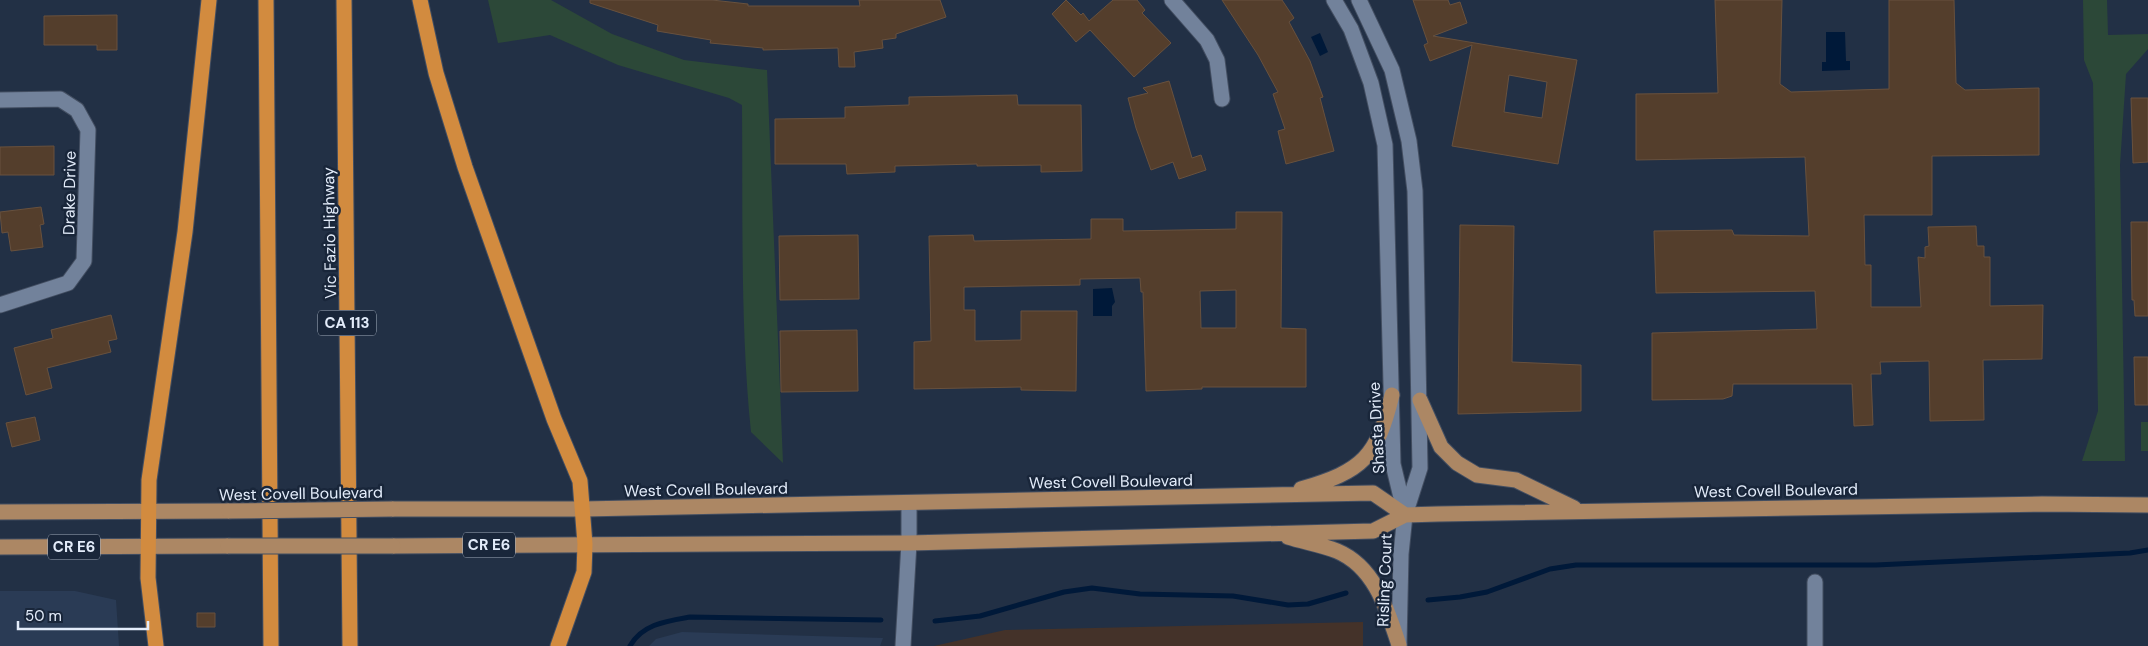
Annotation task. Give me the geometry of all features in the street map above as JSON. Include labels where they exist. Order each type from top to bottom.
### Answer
[{"type":"highway","points":[[156,646],[148,578],[149,480],[185,232],[209,0]]},
{"type":"highway","points":[[266,0],[271,646]]},
{"type":"highway","name":"Vic Fazio Highway","points":[[344,0],[350,646]]},
{"type":"highway","points":[[420,0],[436,73],[465,167],[554,419],[580,481],[585,544],[584,572],[558,646]]},
{"type":"main road","points":[[1284,494],[1330,480],[1347,472],[1369,454],[1384,428],[1392,395]]},
{"type":"main road","points":[[1420,400],[1440,446],[1457,463],[1478,475],[1516,480],[1577,510]]},
{"type":"main road","name":"West Covell Boulevard","points":[[3,513],[583,509],[1373,493],[1405,515]]},
{"type":"main road","name":"West Covell Boulevard","points":[[0,547],[909,542],[1373,531],[1405,515],[1577,510],[2042,504],[2148,505]]},
{"type":"main road","points":[[1280,534],[1336,551],[1357,563],[1377,588],[1387,609],[1399,645]]},
{"type":"street","points":[[1172,0],[1207,40],[1217,60],[1222,99]]},
{"type":"street","name":"Shasta Drive","points":[[1334,0],[1351,29],[1371,83],[1384,145],[1394,468],[1405,515]]},
{"type":"street","points":[[1359,0],[1392,70],[1410,141],[1415,191],[1420,468],[1405,515]]},
{"type":"street","name":"Drake Drive","points":[[0,100],[60,99],[77,110],[88,130],[84,260],[68,283],[0,304]]},
{"type":"street","points":[[903,646],[909,542],[909,503]]},
{"type":"street","name":"Risling Court","points":[[1399,645],[1401,554],[1405,515]]},
{"type":"street","points":[[1815,582],[1815,646]]},
{"type":"shaded area","points":[[1826,32],[1845,32],[1846,61],[1850,61],[1850,70],[1822,71],[1822,62],[1826,62]]},
{"type":"shaded area","points":[[1320,33],[1328,52],[1320,56],[1311,37]]},
{"type":"shaded area","points":[[1112,288],[1115,302],[1112,306],[1112,316],[1093,316],[1093,289]]},
{"type":"shaded area","points":[[0,591],[75,591],[116,600],[119,646],[0,646]]},
{"type":"shaded area","points":[[1363,622],[1363,646],[934,646],[1005,630]]},
{"type":"shaded area","points":[[682,632],[883,638],[880,646],[649,646],[656,639]]},
{"type":"green space","points":[[488,0],[551,0],[612,34],[684,60],[767,70],[783,463],[751,432],[745,351],[742,105],[729,98],[618,65],[550,35],[498,43]]},
{"type":"green space","points":[[2083,0],[2107,0],[2108,35],[2148,34],[2148,49],[2126,74],[2120,165],[2125,461],[2082,461],[2098,411],[2093,83],[2084,60]]},
{"type":"green space","points":[[2141,422],[2148,422],[2148,451],[2141,451]]},
{"type":"building","points":[[590,0],[712,0],[748,4],[748,6],[860,6],[859,0],[940,0],[946,17],[896,34],[896,38],[882,40],[883,48],[854,52],[855,67],[839,67],[838,48],[763,50],[763,48],[710,43],[711,40],[657,31],[658,25],[590,3]]},
{"type":"building","points":[[1066,0],[1081,15],[1083,13],[1089,21],[1113,0],[1137,0],[1145,10],[1142,13],[1171,43],[1134,77],[1090,30],[1076,42],[1052,14]]},
{"type":"building","points":[[1222,0],[1282,0],[1294,18],[1289,22],[1310,61],[1323,97],[1320,98],[1334,151],[1286,164],[1278,131],[1285,129],[1273,94],[1278,92],[1258,55]]},
{"type":"building","points":[[1413,0],[1448,0],[1450,5],[1460,2],[1467,23],[1433,36],[1577,60],[1558,164],[1452,146],[1472,45],[1430,61],[1424,45],[1428,43]],"holes":[[[1509,75],[1547,82],[1542,118],[1504,112]]]},
{"type":"building","points":[[1715,0],[1782,0],[1780,84],[1791,92],[1889,89],[1889,0],[1954,0],[1956,83],[1965,90],[2039,88],[2039,155],[1932,156],[1932,215],[1864,215],[1865,265],[1871,265],[1871,307],[1921,307],[1918,257],[1925,258],[1925,247],[1929,246],[1928,227],[1976,226],[1977,246],[1984,246],[1984,257],[1990,257],[1990,306],[2043,305],[2042,359],[1983,360],[1984,420],[1930,421],[1929,361],[1880,362],[1881,374],[1871,374],[1873,425],[1854,426],[1852,384],[1733,384],[1732,396],[1723,399],[1652,400],[1652,333],[1817,329],[1815,291],[1656,293],[1654,231],[1732,230],[1734,235],[1809,236],[1805,157],[1636,160],[1636,94],[1718,93]]},
{"type":"building","points":[[117,15],[117,50],[97,50],[97,45],[44,45],[44,16]]},
{"type":"building","points":[[1169,81],[1192,158],[1201,155],[1206,170],[1179,179],[1173,162],[1151,170],[1136,128],[1128,98],[1148,93],[1143,88]]},
{"type":"building","points":[[1017,95],[1018,105],[1081,105],[1082,171],[1041,172],[1041,165],[977,166],[977,164],[895,166],[895,172],[847,174],[846,164],[775,164],[775,119],[845,118],[845,107],[909,105],[909,97]]},
{"type":"building","points":[[2131,98],[2148,98],[2148,162],[2133,163]]},
{"type":"building","points":[[54,146],[54,175],[0,175],[0,147]]},
{"type":"building","points":[[41,207],[44,224],[40,225],[43,247],[11,251],[8,232],[2,233],[0,212]]},
{"type":"building","points":[[1236,212],[1282,212],[1281,328],[1306,329],[1306,387],[1202,387],[1202,389],[1146,391],[1143,292],[1141,292],[1140,278],[1080,279],[1080,285],[964,287],[964,310],[975,310],[975,341],[1021,340],[1021,311],[1077,311],[1076,391],[1021,390],[1021,387],[914,389],[914,342],[931,341],[929,236],[973,235],[974,241],[1091,239],[1091,219],[1123,219],[1123,231],[1236,229]],"holes":[[[1236,290],[1236,328],[1201,328],[1200,291]]]},
{"type":"building","points":[[2131,222],[2148,222],[2148,316],[2135,316],[2134,300],[2132,300]]},
{"type":"building","points":[[1460,225],[1514,226],[1512,362],[1581,365],[1581,411],[1458,414]]},
{"type":"building","points":[[858,235],[859,299],[780,300],[779,236]]},
{"type":"building","points":[[111,315],[117,339],[108,341],[111,352],[47,368],[52,388],[26,395],[14,348],[53,338],[51,330]]},
{"type":"building","points":[[857,330],[858,391],[781,392],[780,331]]},
{"type":"building","points":[[2134,357],[2148,357],[2148,405],[2135,405]]},
{"type":"building","points":[[35,417],[40,440],[12,447],[6,423]]},
{"type":"building","points":[[197,613],[215,613],[215,627],[197,627]]},
{"type":"waterway","points":[[1428,600],[1487,592],[1550,569],[1576,565],[1876,565],[2130,553],[2148,550]]},
{"type":"waterway","points":[[935,621],[980,616],[1064,592],[1092,588],[1140,594],[1233,596],[1288,605],[1308,604],[1346,593]]},
{"type":"waterway","points":[[630,646],[648,628],[664,622],[690,617],[881,620]]}]
